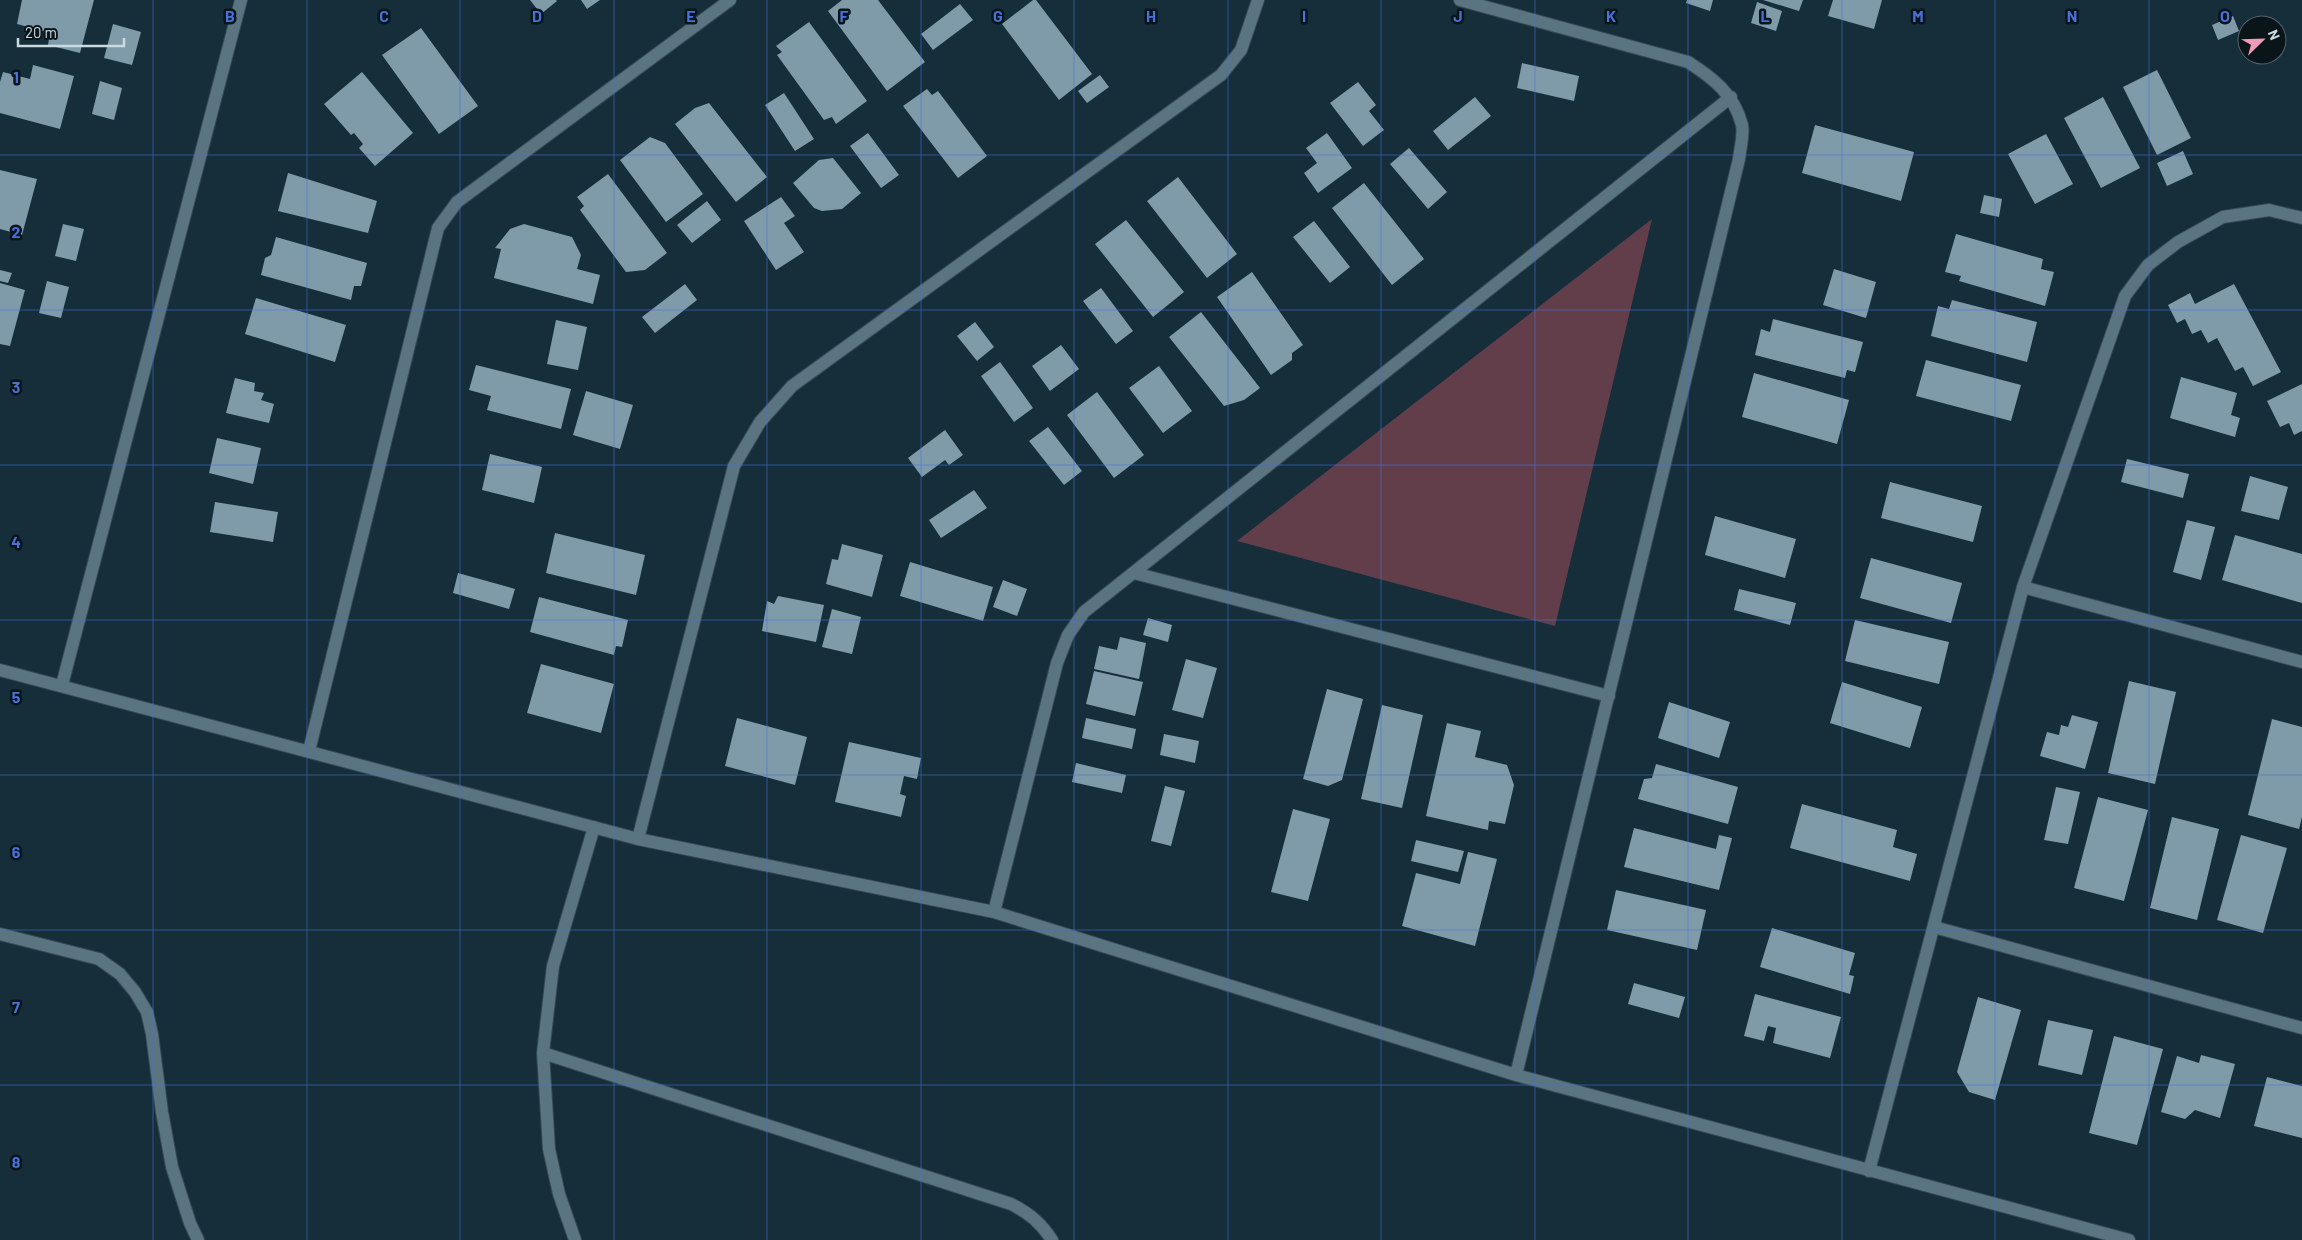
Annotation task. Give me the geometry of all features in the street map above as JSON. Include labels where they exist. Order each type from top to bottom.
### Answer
[{"type":"street","points":[[62,685],[241,0]]},
{"type":"street","points":[[309,751],[438,228],[457,202],[730,0]]},
{"type":"street","points":[[638,840],[734,466],[760,422],[792,386],[1221,75],[1241,50],[1258,0]]},
{"type":"street","points":[[1460,0],[1688,62],[1712,78],[1731,97],[1742,126],[1740,159],[1516,1075]]},
{"type":"street","points":[[994,912],[1057,663],[1068,635],[1084,612],[1731,97]]},
{"type":"street","points":[[1869,1170],[2023,587],[2125,296],[2148,265],[2178,242],[2223,217],[2269,210],[2302,218]]},
{"type":"street","points":[[1134,573],[1609,696]]},
{"type":"street","points":[[2023,587],[2302,662]]},
{"type":"street","points":[[0,670],[638,840],[994,912],[1516,1075],[2129,1240]]},
{"type":"street","points":[[574,1240],[559,1194],[549,1149],[543,1053],[553,966],[594,827]]},
{"type":"street","points":[[1934,927],[2302,1028]]},
{"type":"street","points":[[0,934],[99,959],[120,974],[135,992],[147,1012],[152,1034],[162,1112],[172,1167],[190,1223],[198,1240]]},
{"type":"street","points":[[543,1053],[1011,1204],[1026,1211],[1042,1225],[1052,1240]]},
{"type":"shaded area","points":[[1652,219],[1555,626],[1237,541]]},
{"type":"building","points":[[22,0],[94,0],[80,53],[48,45],[50,33],[17,24]]},
{"type":"building","points":[[530,0],[556,0],[557,1],[541,14]]},
{"type":"building","points":[[581,0],[600,0],[587,9]]},
{"type":"building","points":[[842,0],[878,0],[925,62],[887,91],[828,11]]},
{"type":"building","points":[[1033,0],[1036,0],[1092,74],[1059,100],[1002,24]]},
{"type":"building","points":[[1687,0],[1713,0],[1710,11],[1686,3]]},
{"type":"building","points":[[1763,0],[1803,0],[1799,11]]},
{"type":"building","points":[[1833,0],[1882,0],[1874,29],[1828,16]]},
{"type":"building","points":[[1757,2],[1782,11],[1776,31],[1751,23]]},
{"type":"building","points":[[960,4],[973,20],[933,50],[921,34]]},
{"type":"building","points":[[2233,16],[2237,32],[2218,40],[2212,25]]},
{"type":"building","points":[[809,22],[867,101],[836,124],[832,117],[824,120],[777,55],[782,52],[776,46]]},
{"type":"building","points":[[113,24],[141,32],[132,65],[104,58]]},
{"type":"building","points":[[421,28],[478,106],[439,134],[382,55]]},
{"type":"building","points":[[1522,63],[1579,76],[1574,101],[1517,88]]},
{"type":"building","points":[[33,65],[74,76],[60,129],[0,113],[0,82],[3,72],[30,79]]},
{"type":"building","points":[[2157,70],[2191,138],[2157,155],[2123,87]]},
{"type":"building","points":[[362,72],[413,133],[375,166],[359,148],[363,144],[354,133],[351,135],[324,104]]},
{"type":"building","points":[[1100,75],[1109,87],[1087,103],[1078,91]]},
{"type":"building","points":[[100,81],[122,88],[114,120],[92,114]]},
{"type":"building","points":[[1358,82],[1376,105],[1369,111],[1384,130],[1363,146],[1330,103]]},
{"type":"building","points":[[927,89],[932,95],[938,91],[987,156],[958,178],[903,106]]},
{"type":"building","points":[[784,93],[814,139],[795,151],[765,105]]},
{"type":"building","points":[[1475,97],[1491,116],[1448,150],[1433,131]]},
{"type":"building","points":[[2103,97],[2140,168],[2101,188],[2064,118]]},
{"type":"building","points":[[709,103],[767,177],[736,202],[675,124],[695,108]]},
{"type":"building","points":[[1815,125],[1914,152],[1901,201],[1802,173]]},
{"type":"building","points":[[868,133],[899,175],[881,188],[850,146]]},
{"type":"building","points":[[1327,133],[1352,168],[1318,193],[1304,173],[1317,163],[1306,148]]},
{"type":"building","points":[[2046,134],[2073,184],[2035,204],[2008,154]]},
{"type":"building","points":[[650,137],[665,143],[703,194],[666,222],[620,160]]},
{"type":"building","points":[[1409,148],[1447,192],[1428,209],[1390,164]]},
{"type":"building","points":[[2183,151],[2193,174],[2167,186],[2157,163]]},
{"type":"building","points":[[833,158],[861,193],[842,209],[822,211],[814,208],[793,183],[819,160]]},
{"type":"building","points":[[0,170],[37,179],[22,235],[0,229]]},
{"type":"building","points":[[288,173],[377,201],[368,233],[278,211]]},
{"type":"building","points":[[608,174],[667,253],[645,270],[626,272],[580,210],[584,206],[577,197]]},
{"type":"building","points":[[1178,177],[1237,254],[1207,278],[1147,201]]},
{"type":"building","points":[[1364,183],[1424,259],[1392,285],[1332,208]]},
{"type":"building","points":[[1984,195],[2002,199],[1999,217],[1980,213]]},
{"type":"building","points":[[781,197],[795,216],[784,223],[804,252],[776,270],[744,221]]},
{"type":"building","points":[[707,201],[721,220],[692,243],[677,225]]},
{"type":"building","points":[[1126,220],[1184,292],[1153,317],[1095,244]]},
{"type":"building","points":[[1314,221],[1350,267],[1330,283],[1293,237]]},
{"type":"building","points":[[63,224],[84,229],[76,261],[55,256]]},
{"type":"building","points":[[524,224],[572,237],[581,255],[577,269],[600,275],[593,304],[494,278],[501,249],[495,248],[510,229]]},
{"type":"building","points":[[1956,234],[2043,259],[2041,269],[2054,272],[2045,306],[1959,281],[1961,276],[1945,272]]},
{"type":"building","points":[[276,237],[367,263],[361,286],[354,286],[351,300],[261,275],[265,258],[271,255]]},
{"type":"building","points":[[1834,269],[1876,282],[1866,318],[1823,305]]},
{"type":"building","points":[[0,270],[12,273],[8,283],[0,281]]},
{"type":"building","points":[[1252,272],[1303,345],[1292,353],[1292,360],[1271,375],[1217,297]]},
{"type":"building","points":[[47,281],[69,287],[61,318],[39,313]]},
{"type":"building","points":[[0,283],[25,290],[10,346],[0,344]]},
{"type":"building","points":[[685,284],[697,300],[655,333],[642,317]]},
{"type":"building","points":[[2234,284],[2281,372],[2253,386],[2243,367],[2235,371],[2217,338],[2208,343],[2201,330],[2192,334],[2185,319],[2177,323],[2168,305],[2190,293],[2195,304]]},
{"type":"building","points":[[1101,288],[1133,331],[1116,344],[1083,301]]},
{"type":"building","points":[[256,298],[346,325],[335,362],[245,334]]},
{"type":"building","points":[[1952,300],[2037,322],[2027,362],[1931,336],[1938,306],[1949,309]]},
{"type":"building","points":[[1201,312],[1260,388],[1244,400],[1224,406],[1169,337]]},
{"type":"building","points":[[1773,319],[1863,342],[1855,372],[1847,370],[1845,378],[1755,355],[1761,329],[1770,332]]},
{"type":"building","points":[[556,320],[587,327],[578,370],[547,364]]},
{"type":"building","points":[[975,322],[994,347],[977,361],[957,336]]},
{"type":"building","points":[[1061,345],[1079,369],[1050,391],[1032,366]]},
{"type":"building","points":[[1926,360],[2021,385],[2011,421],[1916,396]]},
{"type":"building","points":[[1000,362],[1033,408],[1014,422],[981,376]]},
{"type":"building","points":[[476,365],[571,389],[561,429],[487,410],[491,396],[469,390]]},
{"type":"building","points":[[1159,366],[1192,411],[1163,433],[1129,388]]},
{"type":"building","points":[[1754,373],[1849,400],[1837,444],[1742,417]]},
{"type":"building","points":[[2181,377],[2237,393],[2231,415],[2240,418],[2235,437],[2170,418]]},
{"type":"building","points":[[235,378],[255,383],[254,391],[264,393],[261,400],[274,404],[269,423],[226,413]]},
{"type":"building","points":[[2302,384],[2302,431],[2294,435],[2289,423],[2280,427],[2267,401]]},
{"type":"building","points":[[586,391],[633,405],[620,449],[573,435]]},
{"type":"building","points":[[1097,392],[1144,455],[1114,478],[1067,415]]},
{"type":"building","points":[[1048,427],[1082,471],[1064,485],[1029,441]]},
{"type":"building","points":[[945,430],[963,455],[949,465],[945,460],[922,477],[908,458]]},
{"type":"building","points":[[217,438],[261,448],[253,484],[209,473]]},
{"type":"building","points":[[490,454],[542,467],[534,503],[482,490]]},
{"type":"building","points":[[2127,459],[2189,474],[2183,498],[2121,482]]},
{"type":"building","points":[[2250,476],[2288,487],[2279,520],[2241,511]]},
{"type":"building","points":[[1890,482],[1982,506],[1973,542],[1881,518]]},
{"type":"building","points":[[974,490],[987,508],[941,538],[929,520]]},
{"type":"building","points":[[215,502],[278,512],[273,542],[210,532]]},
{"type":"building","points":[[1715,516],[1796,539],[1785,578],[1705,555]]},
{"type":"building","points":[[2187,520],[2215,527],[2201,580],[2173,572]]},
{"type":"building","points":[[555,533],[645,555],[636,595],[546,573]]},
{"type":"building","points":[[2235,535],[2302,554],[2302,603],[2222,580]]},
{"type":"building","points":[[842,544],[883,555],[872,597],[826,584],[832,559],[838,560]]},
{"type":"building","points":[[1871,558],[1962,583],[1951,623],[1860,598]]},
{"type":"building","points":[[910,562],[993,587],[983,621],[900,596]]},
{"type":"building","points":[[458,573],[515,589],[509,609],[453,593]]},
{"type":"building","points":[[1003,580],[1027,589],[1017,616],[993,607]]},
{"type":"building","points":[[1739,589],[1796,603],[1790,625],[1734,610]]},
{"type":"building","points":[[778,596],[824,605],[816,642],[762,631],[767,601],[774,604]]},
{"type":"building","points":[[539,597],[628,620],[622,647],[616,646],[614,655],[530,632]]},
{"type":"building","points":[[832,609],[861,617],[852,654],[822,647]]},
{"type":"building","points":[[1148,618],[1172,625],[1168,642],[1143,635]]},
{"type":"building","points":[[1855,620],[1949,642],[1939,684],[1845,661]]},
{"type":"building","points":[[1120,637],[1146,643],[1139,679],[1094,669],[1099,646],[1117,650]]},
{"type":"building","points":[[1186,659],[1217,668],[1203,718],[1172,710]]},
{"type":"building","points":[[541,664],[614,684],[601,733],[527,713]]},
{"type":"building","points":[[1094,671],[1143,682],[1135,716],[1086,704]]},
{"type":"building","points":[[2129,681],[2176,692],[2155,784],[2108,773]]},
{"type":"building","points":[[1842,682],[1922,707],[1910,748],[1830,723]]},
{"type":"building","points":[[1327,689],[1363,699],[1342,780],[1328,786],[1303,779]]},
{"type":"building","points":[[1669,702],[1730,722],[1719,758],[1658,738]]},
{"type":"building","points":[[1382,705],[1423,715],[1402,808],[1361,799]]},
{"type":"building","points":[[2072,715],[2098,722],[2085,769],[2040,756],[2047,732],[2059,735],[2061,725],[2068,727]]},
{"type":"building","points":[[737,718],[807,737],[795,785],[725,766]]},
{"type":"building","points":[[1086,718],[1136,729],[1132,749],[1082,738]]},
{"type":"building","points":[[2272,719],[2302,727],[2302,817],[2299,829],[2248,815]]},
{"type":"building","points":[[1447,723],[1481,731],[1475,757],[1507,765],[1514,785],[1505,824],[1489,821],[1488,830],[1426,816]]},
{"type":"building","points":[[1164,734],[1199,741],[1195,763],[1160,755]]},
{"type":"building","points":[[849,742],[921,758],[917,779],[904,776],[900,794],[906,796],[901,817],[835,802]]},
{"type":"building","points":[[1076,763],[1126,775],[1122,793],[1072,782]]},
{"type":"building","points":[[1656,764],[1738,787],[1728,824],[1638,799],[1644,779],[1652,778]]},
{"type":"building","points":[[1165,786],[1185,791],[1171,846],[1151,841]]},
{"type":"building","points":[[2056,787],[2080,792],[2068,844],[2044,840]]},
{"type":"building","points":[[2098,797],[2148,810],[2124,901],[2074,888]]},
{"type":"building","points":[[1802,804],[1897,830],[1893,847],[1917,854],[1910,881],[1790,848]]},
{"type":"building","points":[[1293,809],[1330,819],[1308,901],[1271,892]]},
{"type":"building","points":[[2172,817],[2219,829],[2197,920],[2150,908]]},
{"type":"building","points":[[1634,828],[1716,849],[1719,835],[1732,838],[1719,890],[1624,867]]},
{"type":"building","points":[[2241,835],[2287,848],[2263,933],[2217,920]]},
{"type":"building","points":[[1416,840],[1464,851],[1458,872],[1411,861]]},
{"type":"building","points":[[1468,852],[1497,859],[1475,946],[1402,926],[1416,873],[1460,884]]},
{"type":"building","points":[[1616,890],[1706,910],[1697,950],[1607,930]]},
{"type":"building","points":[[1772,928],[1855,953],[1849,975],[1854,976],[1850,994],[1760,967]]},
{"type":"building","points":[[1634,983],[1685,997],[1679,1018],[1628,1004]]},
{"type":"building","points":[[1755,994],[1841,1017],[1830,1058],[1773,1043],[1776,1028],[1768,1026],[1764,1041],[1744,1036]]},
{"type":"building","points":[[1978,997],[2021,1010],[1995,1100],[1969,1092],[1957,1072]]},
{"type":"building","points":[[2048,1020],[2093,1030],[2082,1075],[2038,1065]]},
{"type":"building","points":[[2114,1036],[2163,1049],[2137,1145],[2089,1133]]},
{"type":"building","points":[[2201,1055],[2235,1064],[2220,1118],[2195,1110],[2185,1119],[2161,1112],[2177,1056],[2199,1063]]},
{"type":"building","points":[[2267,1077],[2302,1086],[2302,1138],[2254,1126]]}]
